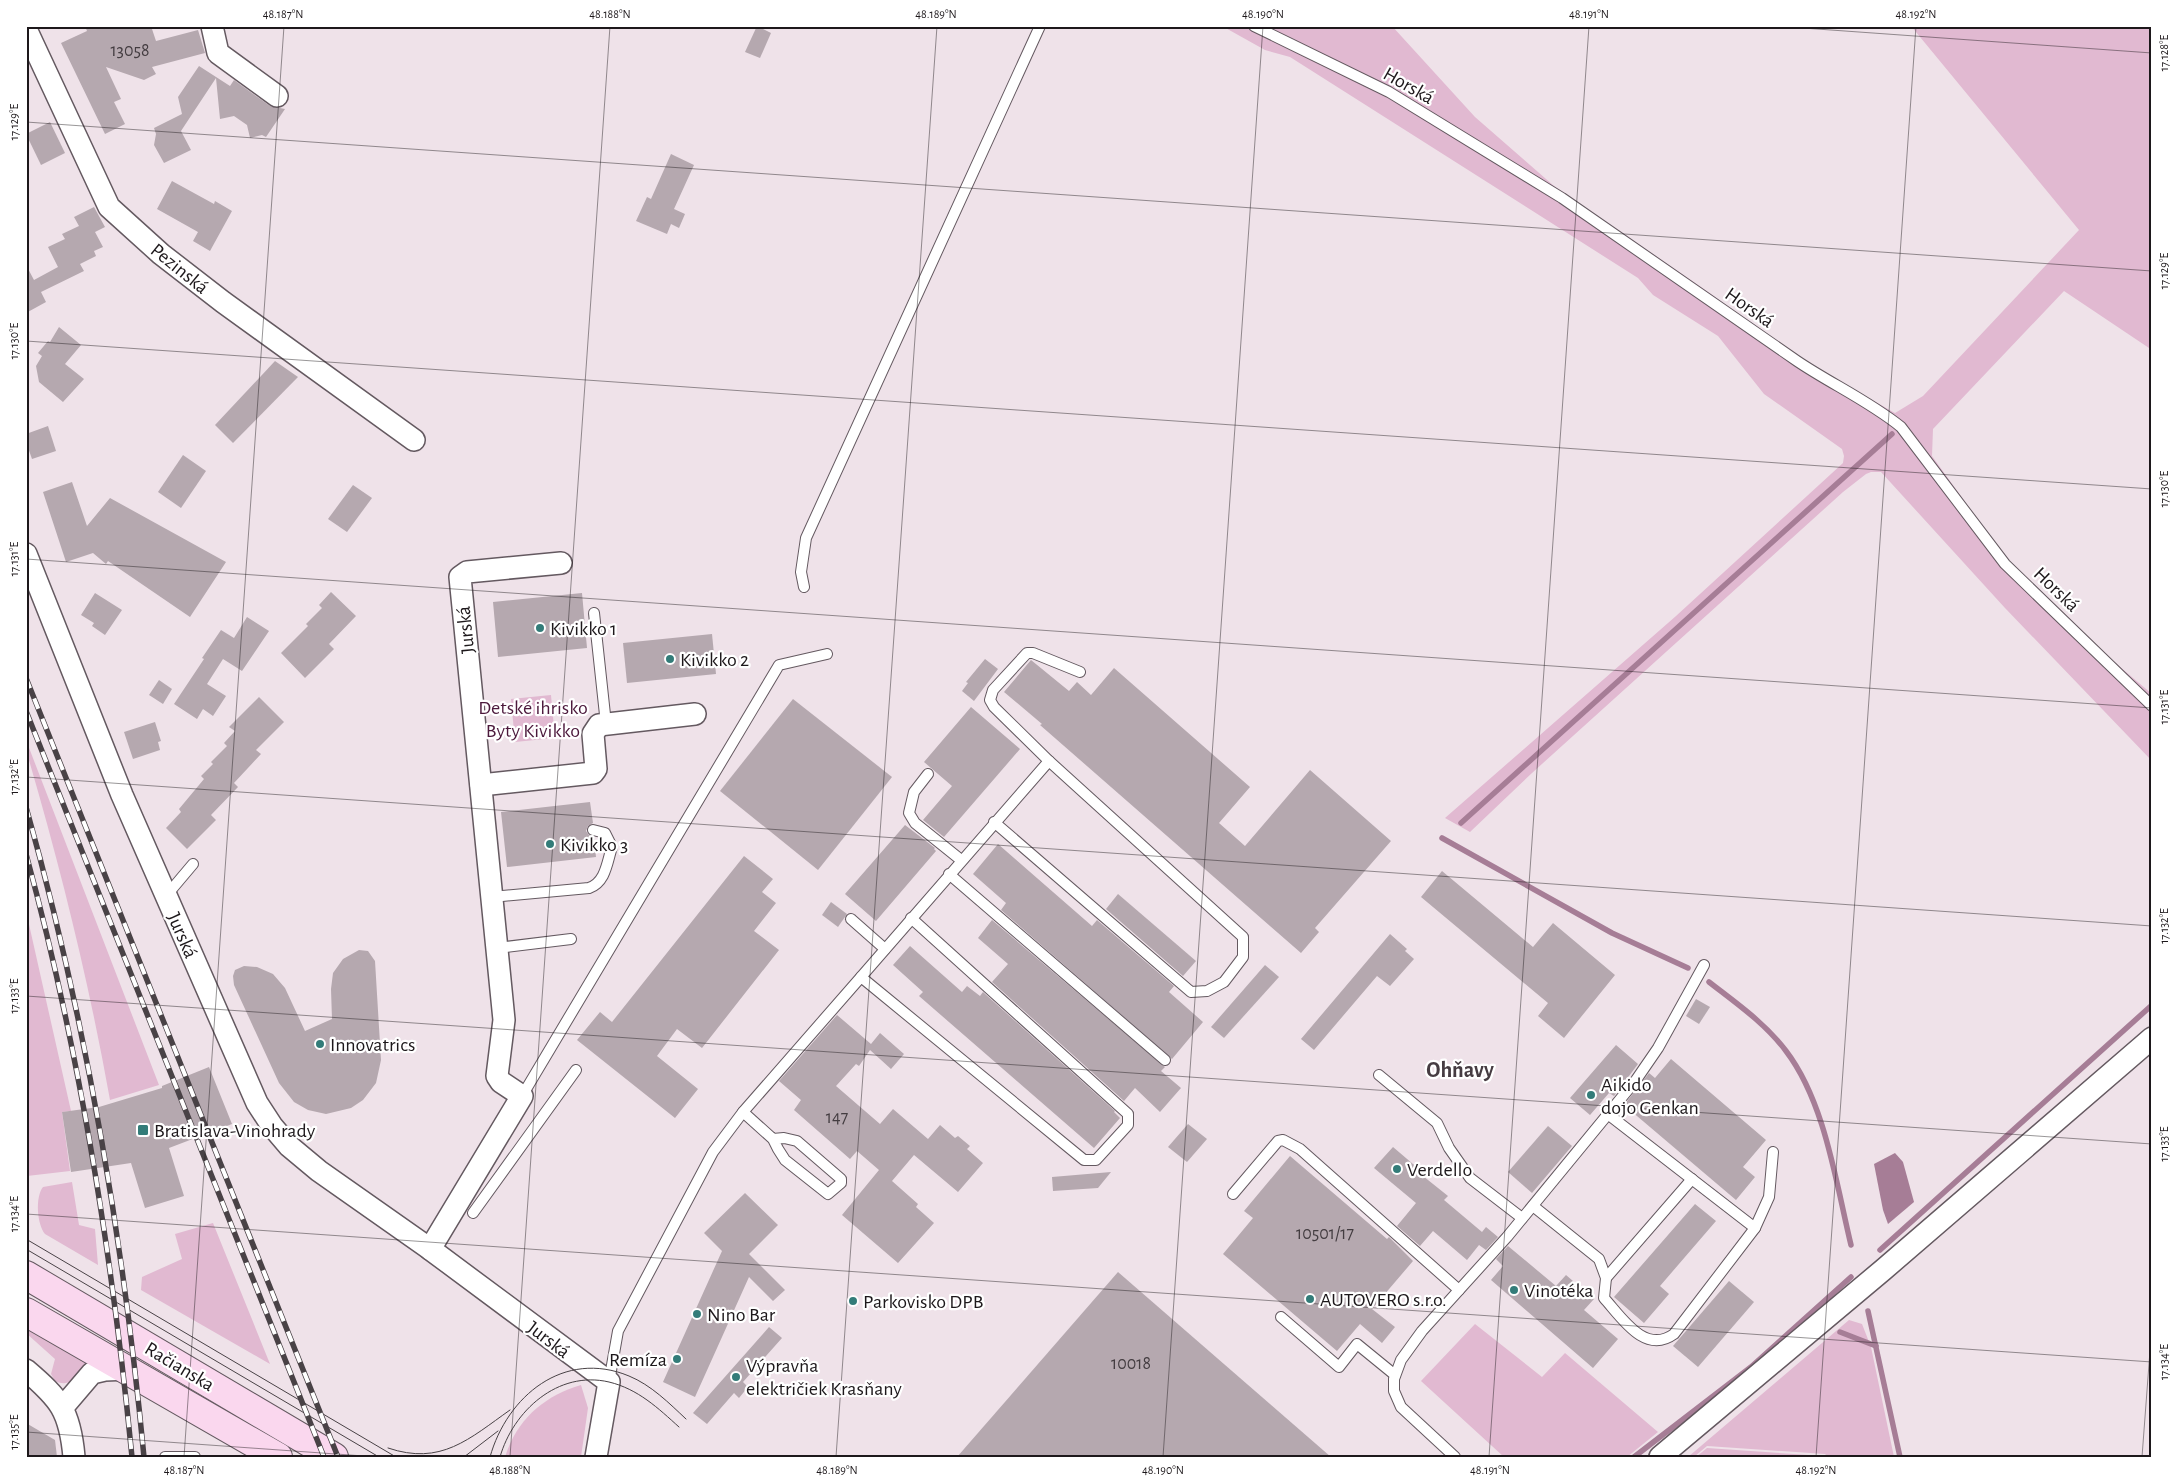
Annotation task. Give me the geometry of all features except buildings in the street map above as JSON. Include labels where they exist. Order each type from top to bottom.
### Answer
[{"type":"main road","name":"Račianska","points":[[26,1275],[334,1457]]},
{"type":"main road","name":"Račianska","points":[[26,1312],[278,1457]]},
{"type":"street","points":[[212,26],[218,53],[277,96]]},
{"type":"street","name":"Pezinská","points":[[26,29],[109,207],[160,254],[223,302],[414,440]]},
{"type":"street","name":"Jurská","points":[[26,554],[122,795],[257,1103],[272,1126],[290,1146],[319,1172],[430,1249],[609,1382]]},
{"type":"street","name":"Jurská","points":[[522,1096],[501,1082],[497,1073],[504,1020],[460,578],[467,572],[561,563]]},
{"type":"street","points":[[480,785],[593,772],[596,769],[593,734],[599,725],[695,714]]},
{"type":"street","points":[[1660,1457],[1877,1276],[2152,1038]]},
{"type":"street","points":[[430,1249],[522,1096]]},
{"type":"street","points":[[26,1370],[55,1396],[63,1407],[68,1418],[74,1457]]},
{"type":"street","points":[[63,1407],[92,1373],[105,1370],[129,1370]]},
{"type":"street","points":[[596,1457],[609,1382]]},
{"type":"lane","points":[[804,587],[801,572],[806,538],[1040,26]]},
{"type":"lane","name":"Horská","points":[[1254,26],[1389,92],[1546,188],[1797,361],[1882,412],[1901,427],[2005,564],[2152,706]]},
{"type":"lane","points":[[594,613],[606,724]]},
{"type":"lane","points":[[994,822],[1191,992],[1207,991],[1224,982],[1243,957],[1243,937],[1049,761],[994,707],[990,700],[993,690],[1026,653],[1030,652],[1080,672]]},
{"type":"lane","points":[[522,1096],[779,665],[827,654]]},
{"type":"lane","points":[[609,1382],[618,1331],[714,1152],[743,1112],[1049,761]]},
{"type":"lane","points":[[928,774],[914,792],[909,813],[915,823],[961,860]]},
{"type":"lane","points":[[492,897],[589,888],[597,885],[605,871],[612,847],[605,833],[593,830]]},
{"type":"lane","points":[[166,896],[193,864]]},
{"type":"lane","points":[[949,874],[1165,1060]]},
{"type":"lane","points":[[861,977],[1084,1160],[1096,1160],[1128,1124],[1128,1114],[911,918]]},
{"type":"lane","points":[[851,919],[885,949]]},
{"type":"lane","points":[[497,948],[571,939]]},
{"type":"lane","points":[[1455,1457],[1407,1415],[1394,1391],[1395,1375],[1409,1347],[1533,1206],[1636,1080],[1658,1048],[1704,965]]},
{"type":"lane","points":[[473,1213],[576,1070]]},
{"type":"lane","points":[[1379,1075],[1437,1123],[1449,1148],[1470,1178],[1522,1218]]},
{"type":"lane","points":[[743,1112],[773,1139],[785,1160],[828,1194],[841,1183],[841,1179],[797,1141],[784,1138],[773,1139]]},
{"type":"lane","points":[[1609,1114],[1755,1228]]},
{"type":"lane","points":[[1233,1194],[1278,1141],[1283,1140],[1300,1150],[1459,1290]]},
{"type":"lane","points":[[1533,1206],[1599,1259],[1606,1278],[1604,1298],[1638,1336],[1660,1341],[1668,1339],[1674,1334],[1755,1228],[1769,1197],[1773,1152]]},
{"type":"lane","points":[[1606,1278],[1692,1179]]},
{"type":"lane","points":[[1281,1317],[1339,1368],[1357,1344],[1395,1375]]},
{"type":"lane","points":[[165,1457],[195,1457]]},
{"type":"green space","points":[[1222,26],[1392,26],[1475,117],[1554,186],[1711,294],[1798,358],[1895,413],[1923,396],[2079,230],[1911,26],[2152,26],[2152,350],[2064,291],[1933,429],[1932,456],[2004,556],[2094,645],[2152,694],[2152,761],[2005,608],[1881,472],[1871,472],[1843,492],[1532,773],[1470,832],[1445,818],[1676,616],[1843,463],[1844,456],[1842,449],[1764,394],[1718,336],[1653,295],[1638,278],[1290,57],[1265,50]]},
{"type":"green space","name":"Detské ihrisko Byty Kivikko","points":[[551,695],[555,738],[515,742],[511,699]]},
{"type":"green space","points":[[26,740],[159,1085],[110,1100],[83,968],[51,837],[26,750]]},
{"type":"green space","points":[[26,911],[71,1111],[62,1112],[70,1171],[27,1176]]},
{"type":"green space","points":[[72,1182],[79,1225],[95,1229],[98,1265],[45,1234],[40,1224],[38,1204],[40,1191],[43,1187]]},
{"type":"green space","points":[[213,1223],[270,1364],[141,1290],[142,1277],[182,1259],[175,1234]]},
{"type":"green space","points":[[1849,1320],[1862,1324],[1871,1347],[1894,1457],[1828,1457],[1825,1454],[1707,1446],[1694,1457],[1688,1457]]},
{"type":"green space","points":[[26,1323],[91,1362],[76,1379],[66,1383],[55,1381],[51,1374],[55,1359],[26,1333]]},
{"type":"green space","points":[[1475,1324],[1542,1377],[1565,1353],[1658,1432],[1627,1457],[1504,1457],[1421,1381]]},
{"type":"green space","points":[[581,1385],[588,1408],[581,1457],[505,1457],[517,1431],[534,1411],[555,1396]]},
{"type":"green space","points":[[1707,1448],[1823,1456],[1824,1457],[1696,1457]]},
{"type":"shaded area","points":[[1895,1153],[1903,1162],[1914,1202],[1888,1224],[1883,1210],[1874,1164]]},
{"type":"waterway","points":[[1461,823],[1892,434]]},
{"type":"waterway","points":[[1442,838],[1612,933],[1688,968]]},
{"type":"waterway","points":[[1709,982],[1769,1031],[1786,1051],[1799,1071],[1820,1118],[1828,1144],[1851,1245]]},
{"type":"waterway","points":[[1880,1250],[2152,1005]]},
{"type":"waterway","points":[[1634,1457],[1751,1367],[1851,1277]]},
{"type":"waterway","points":[[1868,1311],[1900,1457]]},
{"type":"waterway","points":[[1840,1332],[1876,1346]]},
{"type":"tram line","points":[[26,1239],[396,1457]]},
{"type":"tram line","points":[[26,1249],[379,1457]]},
{"type":"tram line","points":[[490,1457],[498,1435],[524,1397],[542,1384],[561,1374],[582,1369],[605,1369],[629,1376],[645,1384],[686,1419]]},
{"type":"tram line","points":[[500,1457],[506,1440],[515,1424],[527,1410],[540,1398],[556,1388],[572,1382],[590,1380],[609,1382],[629,1389],[647,1400],[679,1427]]},
{"type":"tram line","points":[[388,1448],[407,1453],[424,1454],[439,1452],[467,1440],[510,1410]]},
{"type":"tram line","points":[[464,1457],[498,1431]]},
{"type":"railway","points":[[26,678],[338,1457]]},
{"type":"railway","points":[[26,711],[324,1457]]},
{"type":"railway","points":[[26,807],[67,967],[100,1129],[125,1292],[144,1457]]},
{"type":"railway","points":[[26,854],[63,1003],[92,1153],[115,1304],[132,1457]]},
{"type":"place","name":"Kivikko 1","points":[[540,628]]},
{"type":"place","name":"Kivikko 2","points":[[670,659]]},
{"type":"place","name":"Kivikko 3","points":[[550,844]]},
{"type":"place","name":"Innovatrics","points":[[320,1044]]},
{"type":"place","name":"Aikido dojo Genkan","points":[[1591,1095]]},
{"type":"place","name":"Bratislava-Vinohrady","points":[[143,1130]]},
{"type":"place","name":"Verdello","points":[[1397,1169]]},
{"type":"place","name":"Vinotéka","points":[[1514,1290]]},
{"type":"place","name":"AUTOVERO s.r.o.","points":[[1310,1299]]},
{"type":"place","name":"Parkovisko DPB","points":[[853,1301]]},
{"type":"place","name":"Nino Bar","points":[[697,1314]]},
{"type":"place","name":"Remíza","points":[[677,1359]]},
{"type":"place","name":"Výpravňa električiek Krasňany","points":[[736,1377]]},
{"type":"district","name":"Ohňavy","points":[[1460,1069]]}]
